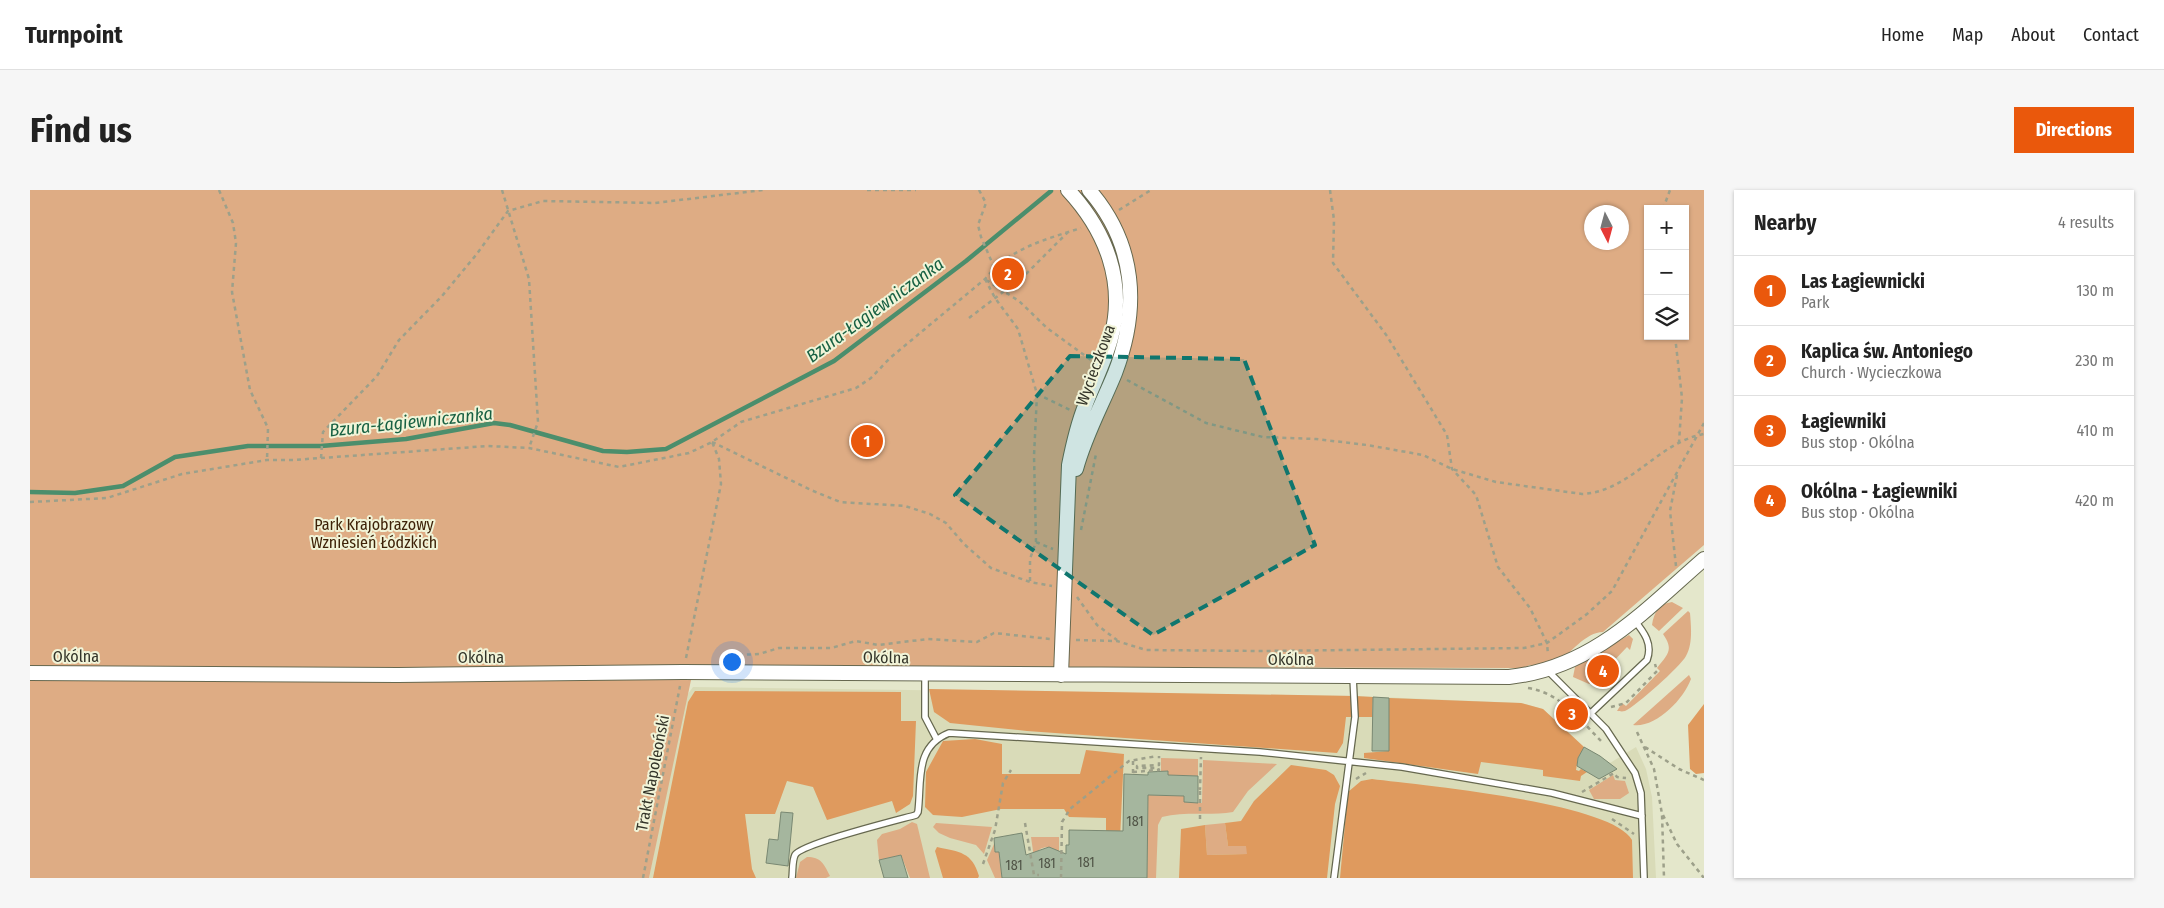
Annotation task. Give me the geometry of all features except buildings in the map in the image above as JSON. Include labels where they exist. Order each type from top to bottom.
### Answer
[{"type":"street","name":"Wycieczkowa","points":[[1060,675],[1069,465],[1074,437],[1111,338],[1115,313],[1115,288],[1106,244],[1095,223],[1068,190]]},
{"type":"street","name":"Wycieczkowa","points":[[1068,499],[1087,435],[1115,372],[1128,334],[1130,309],[1127,265],[1118,234],[1109,216],[1089,190]]},
{"type":"street","name":"Okólna","points":[[30,673],[408,675],[683,672],[1509,677],[1547,670],[1591,652],[1613,638],[1704,559]]},
{"type":"lane","points":[[1591,713],[1647,660],[1649,654],[1648,640],[1634,620]]},
{"type":"lane","points":[[1547,670],[1606,729],[1635,774],[1641,793],[1644,878]]},
{"type":"lane","points":[[925,674],[925,717],[936,738]]},
{"type":"lane","points":[[1334,878],[1355,717],[1353,676]]},
{"type":"lane","points":[[792,878],[794,856],[799,851],[819,843],[916,815],[920,799],[922,764],[927,749],[936,738],[949,733],[1260,752],[1348,762],[1430,772],[1552,793],[1642,816]]},
{"type":"path","points":[[220,190],[233,223],[236,243],[232,292],[250,390],[268,428],[267,460]]},
{"type":"path","points":[[502,190],[529,279],[538,422],[529,448]]},
{"type":"path","points":[[321,458],[323,432],[377,376],[399,340],[442,296],[508,211],[543,201],[655,203],[762,190]]},
{"type":"path","points":[[867,190],[916,190]]},
{"type":"path","points":[[979,190],[986,203],[978,225],[980,237],[995,267]]},
{"type":"path","points":[[1109,216],[1151,190]]},
{"type":"path","points":[[1330,190],[1334,220],[1332,263],[1387,336],[1447,435],[1452,469],[1476,495],[1498,567],[1530,608],[1546,643]]},
{"type":"path","points":[[1664,205],[1670,190]]},
{"type":"path","points":[[30,502],[107,498],[182,474],[267,460],[488,446],[529,448],[620,467],[689,453],[712,442],[741,422],[856,388],[871,378],[890,358],[985,280],[995,267],[1031,244],[1095,223]]},
{"type":"path","points":[[969,318],[1024,276],[1068,232]]},
{"type":"path","points":[[985,280],[1019,301],[1047,328],[1094,362],[1101,364]]},
{"type":"path","points":[[985,280],[995,298],[1018,330],[1037,394],[1034,456],[1036,542],[1030,559],[1030,582]]},
{"type":"path","points":[[1675,340],[1682,398],[1679,442]]},
{"type":"path","points":[[1122,386],[1125,379],[1206,423],[1263,437],[1316,439],[1367,445],[1423,455],[1452,469],[1496,482],[1582,494],[1596,493],[1624,480],[1679,442],[1704,434]]},
{"type":"path","points":[[1037,394],[1073,412]]},
{"type":"path","points":[[725,664],[739,655],[759,654],[779,648],[831,648],[856,640],[878,645],[928,639],[977,642],[994,633],[1061,640],[1117,641],[1146,650],[1261,651],[1524,648],[1546,643],[1587,614],[1612,591],[1704,423]]},
{"type":"path","points":[[712,442],[810,490],[840,502],[905,506],[930,514],[946,523],[964,544],[991,568],[1030,582],[1056,587]]},
{"type":"path","name":"Trakt Napoleoński","points":[[643,878],[721,484],[719,459],[712,442]]},
{"type":"path","points":[[1080,536],[1096,452]]},
{"type":"path","points":[[1677,572],[1670,511],[1678,471]]},
{"type":"path","points":[[1075,594],[1097,625],[1117,641]]},
{"type":"path","points":[[1522,687],[1546,692],[1556,698],[1602,742]]},
{"type":"path","points":[[1637,732],[1654,768],[1662,814],[1664,878]]},
{"type":"path","points":[[1644,747],[1679,769],[1704,780]]},
{"type":"path","points":[[1133,761],[1133,773],[1159,770],[1158,768],[1137,768],[1137,766],[1159,765],[1159,756]]},
{"type":"path","points":[[1061,878],[1062,822],[1070,810],[1129,761],[1168,756]]},
{"type":"path","points":[[1193,757],[1201,757],[1200,819]]},
{"type":"path","points":[[983,864],[995,830],[1003,783],[1011,770]]},
{"type":"path","points":[[1346,781],[1352,782],[1362,775],[1369,773]]},
{"type":"path","points":[[1578,801],[1581,792],[1614,773],[1617,777],[1626,778]]},
{"type":"path","points":[[1662,814],[1677,844],[1704,878]]},
{"type":"path","points":[[1603,816],[1628,828],[1635,835]]},
{"type":"path","points":[[1025,823],[1031,866],[1034,875],[1039,875]]},
{"type":"highlighted area","points":[[1070,356],[1244,359],[1315,545],[1153,635],[955,495]]},
{"type":"shaded area","points":[[693,687],[1355,696],[1521,703],[1543,709],[1584,747],[1610,763],[1636,747],[1646,769],[1652,797],[1656,878],[649,878],[685,698]]},
{"type":"shaded area","points":[[929,689],[1373,697],[1372,717],[1346,717],[1343,743],[1337,753],[1027,731],[950,723],[934,712]]},
{"type":"shaded area","points":[[695,691],[901,692],[901,721],[916,721],[913,796],[910,804],[896,813],[892,801],[827,820],[813,787],[787,781],[775,814],[745,814],[752,869],[756,878],[653,878],[688,702]]},
{"type":"shaded area","points":[[1389,698],[1521,703],[1543,709],[1584,747],[1578,758],[1576,770],[1579,771],[1581,769],[1587,772],[1581,776],[1580,781],[1543,776],[1543,770],[1481,762],[1478,774],[1364,758],[1364,753],[1389,751]]},
{"type":"shaded area","points":[[1704,704],[1704,773],[1696,774],[1690,769],[1688,725]]},
{"type":"shaded area","points":[[975,739],[1002,744],[1002,774],[1080,774],[1086,750],[1124,754],[1120,839],[1106,839],[1106,818],[1069,817],[1064,809],[1001,809],[962,817],[933,815],[925,807],[926,772],[943,741]]},
{"type":"shaded area","points":[[1291,765],[1326,770],[1334,775],[1340,786],[1335,804],[1327,878],[1179,878],[1181,829],[1205,825],[1207,855],[1247,854],[1246,846],[1228,846],[1225,823],[1241,821],[1254,801]]},
{"type":"shaded area","points":[[1372,779],[1512,798],[1589,815],[1617,827],[1632,840],[1633,878],[1340,878],[1348,792],[1361,781]]},
{"type":"shaded area","points":[[937,847],[964,854],[973,862],[979,876],[978,878],[943,878],[935,851]]},
{"type":"green space","name":"Park Krajobrazowy Wzniesień Łódzkich","points":[[30,190],[1704,190],[1704,545],[1603,632],[1590,636],[1578,644],[1556,665],[1530,665],[1522,668],[694,666],[649,878],[30,878]]},
{"type":"green space","points":[[1672,602],[1683,608],[1659,631],[1652,625],[1654,616],[1660,607]]},
{"type":"green space","points":[[1688,611],[1690,613],[1691,635],[1690,646],[1686,656],[1667,677],[1638,702],[1625,711],[1617,711],[1622,703],[1626,706],[1660,671],[1657,668],[1667,655],[1669,648],[1663,634]]},
{"type":"green space","points":[[1629,635],[1633,639],[1630,650],[1627,647],[1610,665],[1607,662],[1600,669],[1602,672],[1593,678],[1595,682],[1589,684],[1573,677],[1575,667]]},
{"type":"green space","points":[[1689,675],[1691,679],[1687,687],[1668,711],[1651,722],[1633,725]]},
{"type":"green space","points":[[1161,758],[1198,759],[1198,776],[1168,775],[1168,771],[1161,771]]},
{"type":"green space","points":[[1203,760],[1277,764],[1248,791],[1233,812],[1180,814],[1162,817],[1158,825],[1156,878],[1147,878],[1148,795],[1184,796],[1184,802],[1202,803]]},
{"type":"green space","points":[[1613,775],[1615,780],[1625,781],[1629,793],[1620,799],[1594,799],[1589,790]]},
{"type":"green space","points":[[912,822],[917,824],[930,878],[910,878],[901,855],[879,860],[877,840],[882,834],[900,829]]},
{"type":"green space","points":[[936,823],[992,827],[984,854],[976,845],[939,833],[933,827]]},
{"type":"green space","points":[[1225,823],[1228,846],[1247,846],[1247,854],[1207,855],[1205,825]]},
{"type":"green space","points":[[1031,837],[1059,837],[1059,857],[1053,849],[1046,847],[1040,849],[1034,858]]},
{"type":"green space","points":[[994,844],[995,852],[999,852],[1002,878],[995,878],[987,860]]},
{"type":"green space","points":[[807,857],[816,858],[822,862],[830,876],[826,878],[796,878],[800,862]]},
{"type":"waterway","name":"Bzura-Łagiewniczanka","points":[[30,492],[75,493],[123,486],[175,457],[248,446],[321,446],[406,439],[494,423],[510,425],[603,451],[627,452],[666,449],[834,361],[966,261],[1051,191]]},
{"type":"place","name":"Kaplica św. Antoniego","points":[[1008,274]]},
{"type":"place","name":"Las Łagiewnicki","points":[[867,441]]},
{"type":"place","name":"Okólna - Łagiewniki","points":[[1603,671]]},
{"type":"place","name":"Łagiewniki","points":[[1572,714]]}]
